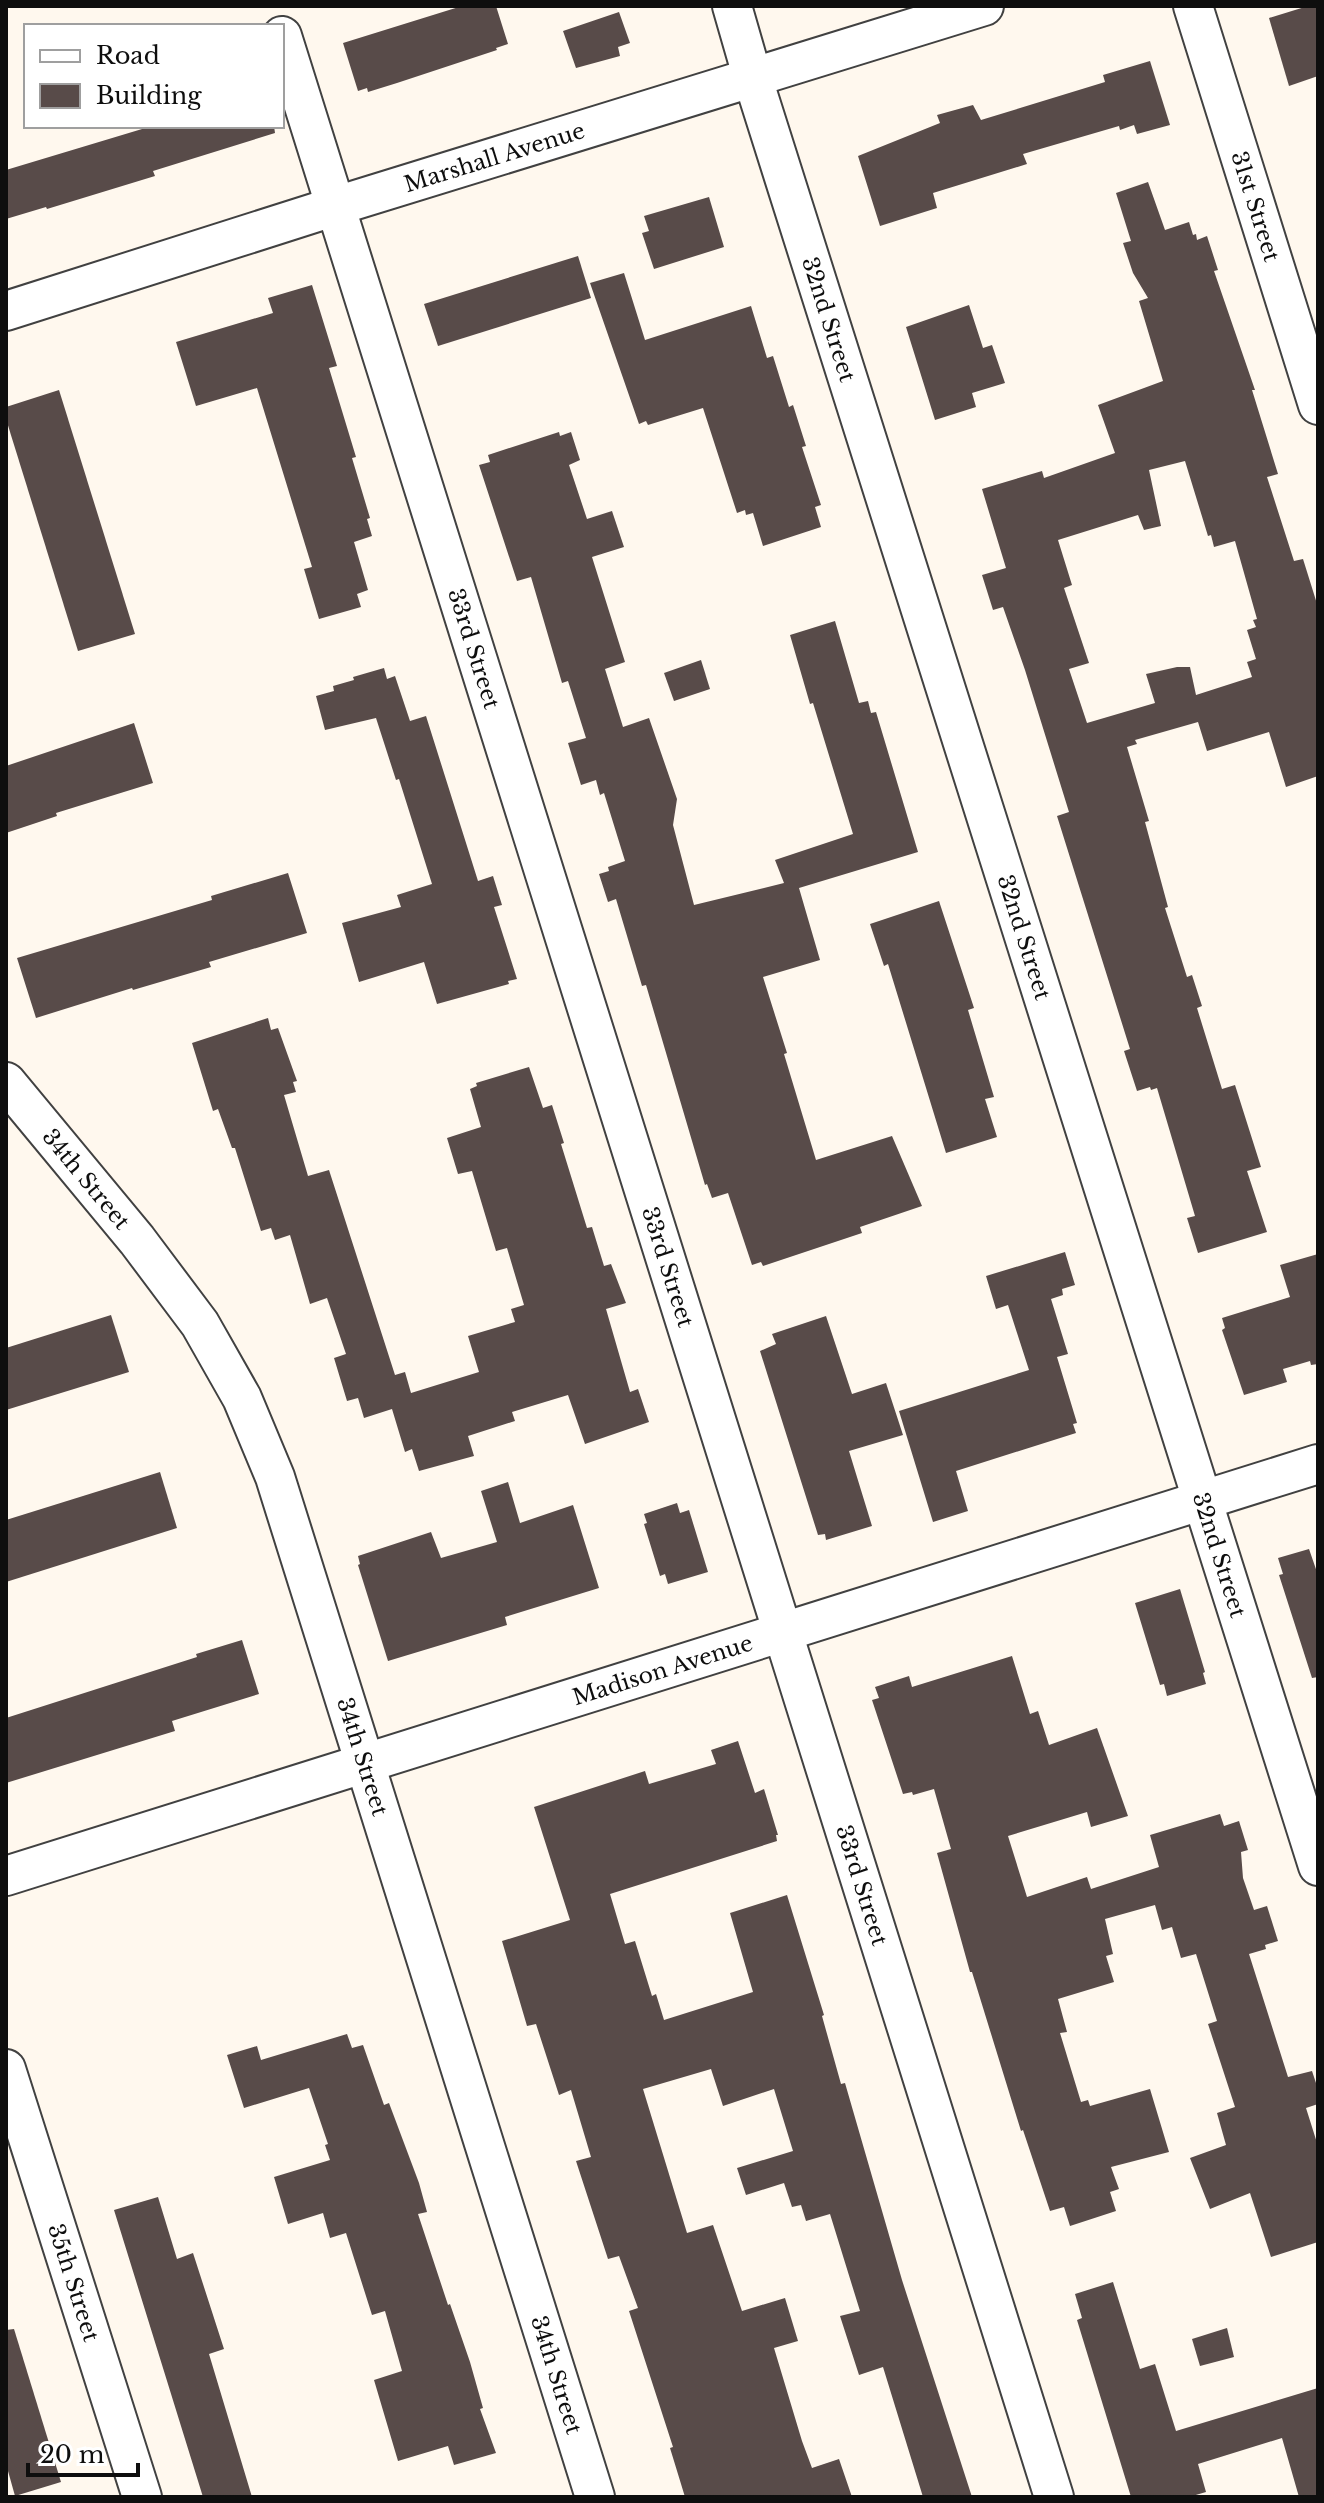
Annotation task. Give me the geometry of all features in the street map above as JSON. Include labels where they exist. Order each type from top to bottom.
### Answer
[{"type":"street","name":"32nd Street","points":[[732,6],[1318,1866]]},
{"type":"street","name":"Marshall Avenue","points":[[6,311],[984,6]]},
{"type":"street","name":"31st Street","points":[[1193,6],[1318,405]]},
{"type":"street","name":"33rd Street","points":[[284,42],[1054,2497]]},
{"type":"street","name":"34th Street","points":[[6,1082],[137,1240],[200,1324],[242,1398],[275,1477],[595,2497]]},
{"type":"street","name":"Madison Avenue","points":[[6,1876],[1318,1464]]},
{"type":"street","name":"35th Street","points":[[6,2069],[142,2497]]},
{"type":"building","points":[[462,6],[496,6],[508,44],[397,83],[368,92],[367,88],[358,91],[343,43]]},
{"type":"building","points":[[1318,6],[1318,76],[1289,86],[1269,18]]},
{"type":"building","points":[[619,12],[630,43],[618,47],[620,56],[576,68],[563,31]]},
{"type":"building","points":[[1150,61],[1170,125],[1137,134],[1134,125],[1120,130],[1119,126],[1023,154],[1027,164],[933,193],[937,208],[880,226],[858,156],[940,123],[937,115],[973,105],[981,120],[1105,82],[1103,75]]},
{"type":"building","points":[[145,128],[274,128],[275,133],[153,171],[155,176],[6,219],[6,170]]},
{"type":"building","points":[[1148,182],[1165,230],[1189,222],[1197,240],[1207,236],[1218,270],[1214,271],[1255,390],[1252,390],[1278,474],[1267,477],[1294,561],[1303,559],[1318,607],[1318,776],[1286,787],[1269,732],[1207,751],[1198,722],[1135,740],[1137,744],[1127,747],[1149,821],[1145,822],[1168,907],[1165,908],[1187,977],[1192,975],[1202,1006],[1197,1008],[1222,1089],[1235,1085],[1261,1167],[1247,1171],[1267,1232],[1198,1253],[1187,1218],[1195,1216],[1157,1088],[1137,1091],[1124,1051],[1130,1049],[1057,816],[1069,812],[1025,670],[1003,607],[993,610],[982,575],[1006,568],[982,489],[1042,471],[1044,478],[1115,453],[1098,405],[1163,381],[1139,301],[1148,298],[1133,273],[1123,243],[1131,241],[1116,193]],"holes":[[[1185,461],[1208,536],[1211,535],[1214,547],[1235,541],[1257,619],[1253,620],[1256,627],[1247,630],[1256,659],[1247,662],[1252,677],[1196,695],[1190,667],[1146,674],[1155,703],[1087,723],[1069,669],[1089,663],[1064,588],[1072,585],[1058,540],[1138,515],[1144,530],[1161,526],[1149,470]]]},
{"type":"building","points":[[709,197],[724,247],[654,269],[642,233],[649,231],[644,216]]},
{"type":"building","points":[[578,256],[591,298],[438,346],[424,304]]},
{"type":"building","points":[[624,273],[645,340],[751,306],[767,358],[773,356],[789,407],[793,405],[806,446],[802,447],[821,505],[815,507],[821,527],[763,546],[753,513],[746,515],[745,510],[737,513],[703,408],[648,425],[646,421],[639,424],[590,283]]},
{"type":"building","points":[[312,285],[337,366],[329,368],[356,457],[352,458],[370,518],[367,519],[372,536],[354,542],[368,590],[357,594],[361,607],[319,619],[304,569],[312,567],[257,388],[196,406],[176,342],[273,313],[268,298]]},
{"type":"building","points":[[969,305],[983,348],[992,345],[1005,383],[972,393],[976,407],[935,420],[906,327]]},
{"type":"building","points":[[59,390],[135,634],[78,651],[6,419],[6,407]]},
{"type":"building","points":[[559,432],[560,436],[571,432],[580,460],[569,465],[587,519],[612,511],[624,547],[592,557],[625,662],[605,669],[623,727],[649,718],[677,799],[673,825],[694,905],[784,883],[775,860],[853,834],[790,635],[835,621],[859,703],[868,701],[871,713],[876,712],[918,852],[799,888],[820,960],[763,977],[816,1160],[892,1136],[922,1206],[860,1227],[862,1233],[763,1266],[761,1262],[752,1265],[728,1193],[712,1198],[705,1185],[646,985],[642,986],[616,899],[608,902],[599,874],[625,861],[604,793],[600,795],[596,780],[581,785],[568,743],[586,738],[568,681],[562,683],[531,577],[517,581],[479,465],[490,462],[488,455]]},
{"type":"building","points":[[701,660],[710,689],[674,701],[664,673]]},
{"type":"building","points":[[384,668],[387,679],[395,676],[410,721],[426,716],[478,881],[493,876],[502,905],[494,907],[517,979],[437,1004],[424,962],[359,982],[342,923],[401,907],[397,895],[432,884],[376,718],[325,730],[316,696],[334,691],[333,686],[354,680],[353,677]]},
{"type":"building","points":[[134,723],[153,783],[56,813],[57,816],[6,833],[6,766]]},
{"type":"building","points":[[288,873],[307,933],[209,962],[211,967],[36,1018],[17,958],[212,900],[211,896]]},
{"type":"building","points":[[939,901],[974,1008],[968,1010],[994,1097],[985,1099],[997,1137],[946,1153],[888,964],[884,966],[870,924]]},
{"type":"building","points":[[268,1018],[271,1030],[278,1028],[297,1081],[293,1082],[296,1092],[284,1095],[308,1176],[329,1170],[395,1375],[405,1372],[411,1393],[479,1372],[468,1336],[515,1322],[511,1309],[524,1305],[507,1248],[496,1251],[472,1171],[458,1174],[447,1138],[481,1127],[470,1089],[477,1086],[476,1083],[529,1067],[543,1108],[552,1105],[587,1228],[592,1227],[604,1266],[611,1264],[626,1303],[606,1309],[630,1392],[638,1389],[649,1422],[585,1444],[568,1395],[512,1412],[515,1421],[468,1436],[474,1456],[419,1471],[412,1449],[405,1452],[392,1409],[364,1418],[358,1398],[347,1401],[334,1358],[346,1354],[327,1298],[310,1304],[290,1235],[275,1240],[271,1228],[261,1231],[235,1148],[232,1148],[218,1109],[213,1111],[192,1043]]},
{"type":"building","points":[[1065,1252],[1075,1285],[1062,1289],[1063,1295],[1051,1299],[1068,1354],[1057,1357],[1077,1423],[1073,1424],[1076,1433],[956,1471],[968,1511],[933,1522],[899,1411],[1029,1370],[1008,1305],[996,1309],[986,1276]]},
{"type":"building","points":[[1318,1254],[1318,1364],[1311,1365],[1310,1361],[1283,1369],[1287,1382],[1244,1395],[1222,1330],[1225,1328],[1222,1318],[1290,1297],[1280,1265]]},
{"type":"building","points":[[111,1315],[129,1372],[6,1410],[6,1348]]},
{"type":"building","points":[[826,1316],[852,1394],[886,1383],[903,1435],[849,1451],[872,1526],[826,1540],[825,1534],[818,1535],[760,1351],[776,1344],[772,1334]]},
{"type":"building","points":[[160,1472],[177,1528],[6,1582],[6,1520]]},
{"type":"building","points":[[508,1482],[520,1523],[573,1505],[599,1588],[505,1617],[507,1625],[388,1661],[358,1565],[358,1556],[431,1532],[441,1558],[497,1542],[481,1491]]},
{"type":"building","points":[[677,1503],[680,1513],[689,1510],[708,1572],[668,1584],[665,1574],[660,1576],[644,1524],[647,1523],[644,1514]]},
{"type":"building","points":[[1309,1549],[1318,1575],[1318,1677],[1312,1678],[1279,1575],[1283,1574],[1278,1558]]},
{"type":"building","points":[[1180,1589],[1206,1684],[1167,1696],[1164,1684],[1160,1685],[1135,1603]]},
{"type":"building","points":[[242,1640],[259,1694],[172,1721],[175,1731],[6,1783],[6,1718]]},
{"type":"building","points":[[1012,1656],[1030,1714],[1038,1711],[1049,1745],[1097,1728],[1128,1816],[1091,1827],[1087,1812],[1008,1836],[1027,1897],[1087,1877],[1091,1889],[1159,1867],[1150,1835],[1220,1814],[1224,1826],[1239,1821],[1248,1850],[1241,1852],[1243,1878],[1254,1910],[1267,1906],[1278,1941],[1249,1954],[1288,2077],[1312,2071],[1318,2089],[1318,2104],[1306,2108],[1318,2146],[1318,2242],[1271,2257],[1250,2193],[1210,2209],[1190,2158],[1226,2145],[1217,2113],[1235,2107],[1208,2024],[1217,2021],[1196,1954],[1181,1958],[1172,1927],[1162,1930],[1155,1905],[1105,1919],[1113,1954],[1106,1956],[1114,1982],[1058,1999],[1067,2032],[1060,2033],[1081,2102],[1088,2100],[1090,2106],[1150,2089],[1169,2152],[1111,2167],[1119,2189],[1110,2192],[1116,2211],[1070,2226],[1064,2207],[1050,2211],[970,1972],[937,1853],[951,1849],[934,1789],[913,1795],[912,1792],[903,1794],[872,1700],[879,1698],[875,1687],[909,1676],[912,1687]]},
{"type":"building","points":[[738,1741],[755,1793],[764,1789],[778,1835],[777,1841],[610,1894],[625,1944],[635,1941],[652,1996],[656,1994],[664,2020],[753,1992],[730,1913],[787,1895],[824,2015],[841,2084],[845,2083],[902,2280],[972,2497],[923,2497],[883,2367],[859,2375],[840,2316],[860,2311],[830,2214],[806,2221],[801,2205],[792,2207],[784,2183],[746,2195],[737,2168],[793,2151],[774,2089],[723,2106],[711,2069],[643,2089],[687,2233],[713,2225],[742,2311],[785,2298],[798,2341],[774,2348],[802,2441],[812,2468],[839,2459],[852,2497],[685,2497],[670,2448],[673,2447],[629,2311],[638,2308],[619,2256],[608,2259],[576,2161],[591,2157],[571,2090],[559,2095],[536,2024],[527,2026],[502,1941],[570,1920],[534,1807],[645,1771],[649,1784],[716,1764],[711,1750]]},
{"type":"building","points":[[347,2034],[352,2048],[363,2045],[384,2105],[389,2103],[419,2183],[427,2212],[418,2214],[470,2362],[483,2408],[480,2409],[496,2453],[454,2465],[448,2446],[398,2461],[374,2380],[402,2371],[385,2311],[372,2315],[346,2233],[330,2238],[323,2213],[288,2224],[274,2177],[330,2160],[325,2145],[328,2144],[309,2088],[244,2108],[227,2055],[257,2046],[261,2060]]},
{"type":"building","points":[[158,2197],[177,2259],[193,2253],[224,2349],[209,2354],[252,2497],[203,2497],[114,2210]]},
{"type":"building","points":[[1113,2282],[1140,2369],[1155,2364],[1176,2431],[1318,2388],[1318,2497],[1299,2497],[1282,2438],[1198,2464],[1206,2492],[1189,2497],[1131,2497],[1077,2320],[1082,2318],[1075,2294]]},
{"type":"building","points":[[1227,2328],[1234,2357],[1200,2366],[1192,2339]]},
{"type":"building","points":[[14,2329],[61,2482],[15,2496],[6,2464],[6,2330]]}]
